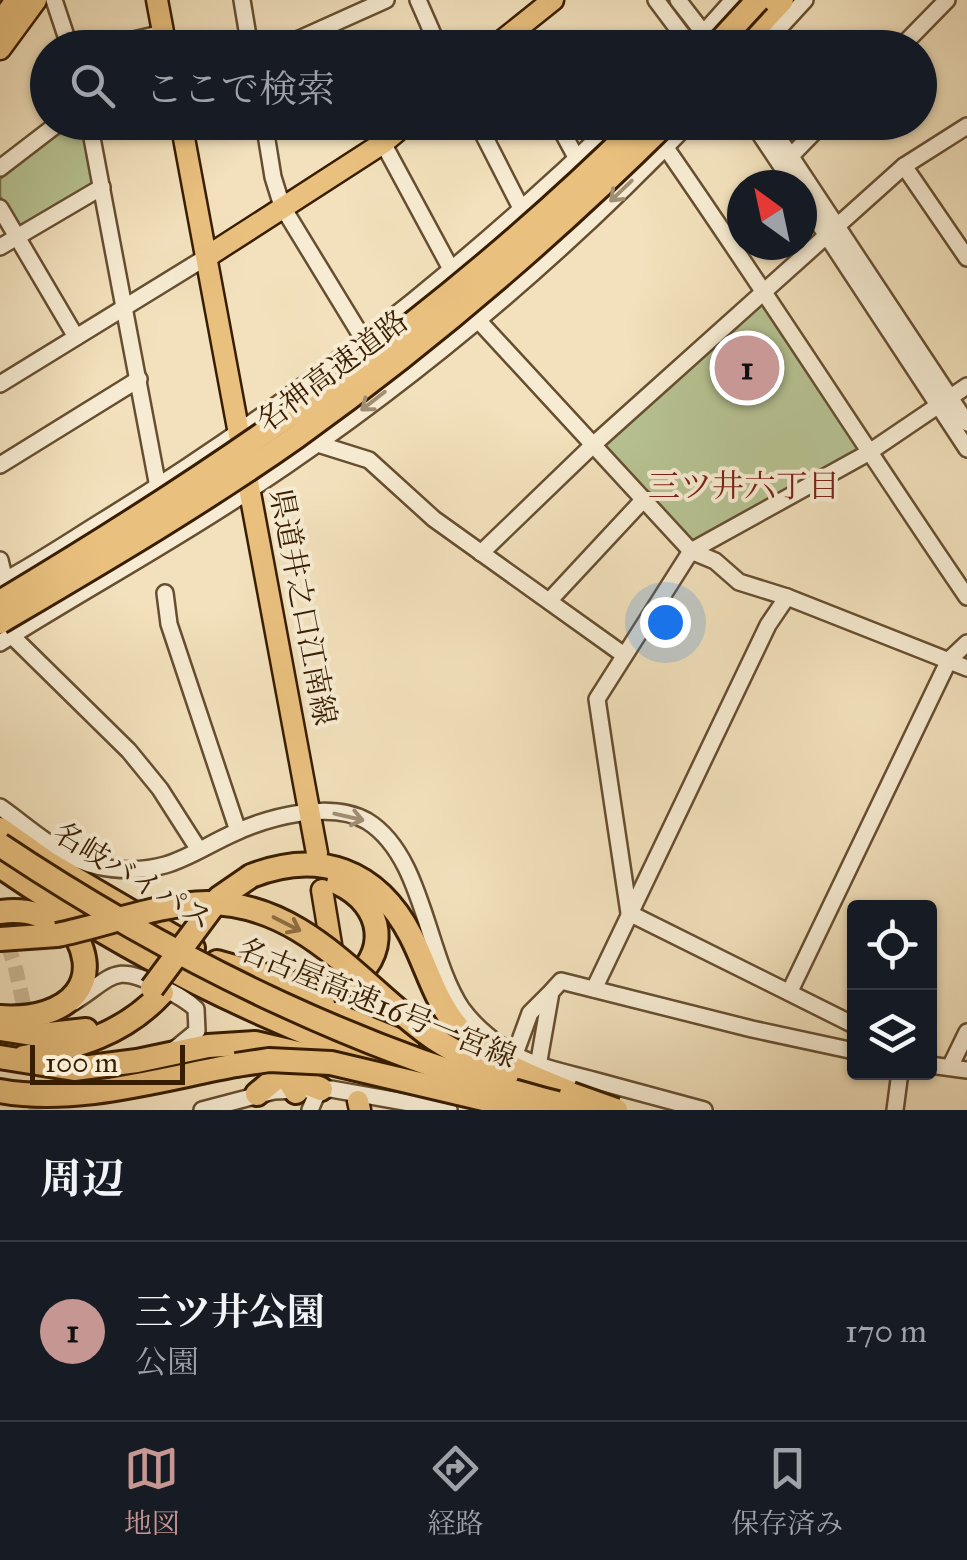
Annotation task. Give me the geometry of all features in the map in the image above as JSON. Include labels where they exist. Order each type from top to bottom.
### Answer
[{"type":"highway","points":[[725,30],[758,0]]},
{"type":"highway","points":[[754,30],[782,0]]},
{"type":"highway","name":"名神高速道路","points":[[2,589],[208,473],[322,395],[517,239],[621,140]]},
{"type":"highway","name":"名神高速道路","points":[[4,634],[296,437],[388,368],[543,240],[647,140]]},
{"type":"highway","name":"名岐バイパス","points":[[0,828],[73,878],[217,962],[410,1046],[587,1105],[633,1110]]},
{"type":"highway","name":"名古屋高速16号一宮線","points":[[0,844],[133,926],[290,1008],[478,1079],[587,1105]]},
{"type":"highway","points":[[5,1058],[66,1049],[104,1036],[133,1020],[252,882],[289,864],[310,863],[346,871],[365,882],[397,912],[413,938],[433,989],[463,1034],[494,1058],[587,1105]]},
{"type":"highway","points":[[0,866],[50,902],[75,931],[85,960],[84,976],[66,1004],[48,1014],[0,1017]]},
{"type":"highway","name":"名岐バイパス","points":[[0,866],[114,940],[243,1008],[318,1040],[509,1110]]},
{"type":"highway","name":"名古屋高速16号一宮線","points":[[0,866],[195,977],[287,1022],[530,1110]]},
{"type":"highway","points":[[217,962],[339,993],[364,972],[376,945],[377,928],[366,903],[342,884],[318,876],[252,882]]},
{"type":"highway","points":[[0,939],[57,935],[203,903],[245,906],[286,922],[323,945],[406,1018],[456,1052],[508,1075],[616,1110]]},
{"type":"highway","points":[[0,912],[41,913],[81,944]]},
{"type":"highway","points":[[0,1029],[40,1035],[86,1030],[158,991]]},
{"type":"highway","points":[[0,1091],[84,1092],[233,1054],[255,1043],[295,1050],[384,1080],[509,1110]]},
{"type":"highway","points":[[5,1058],[74,1069],[166,1054],[260,1052],[311,1098]]},
{"type":"highway","points":[[233,1054],[269,1060],[331,1062],[530,1110]]},
{"type":"highway","points":[[257,1094],[276,1078],[278,1068]]},
{"type":"main road","points":[[0,22],[16,0]]},
{"type":"main road","points":[[0,49],[36,0]]},
{"type":"main road","points":[[157,0],[162,30]]},
{"type":"main road","points":[[519,30],[553,0]]},
{"type":"main road","name":"県道井之口江南線","points":[[185,140],[317,853]]},
{"type":"main road","points":[[208,256],[387,140]]},
{"type":"main road","points":[[322,890],[339,993]]},
{"type":"street","points":[[54,0],[64,30]]},
{"type":"street","points":[[242,0],[247,30]]},
{"type":"street","points":[[318,30],[386,0]]},
{"type":"street","points":[[656,0],[678,30]]},
{"type":"street","points":[[678,0],[700,30]]},
{"type":"street","points":[[717,30],[732,0]]},
{"type":"street","points":[[778,30],[806,0]]},
{"type":"street","points":[[918,30],[947,0]]},
{"type":"street","points":[[422,2],[433,30]]},
{"type":"street","points":[[481,552],[593,445],[904,166],[967,126]]},
{"type":"street","points":[[0,168],[37,140]]},
{"type":"street","points":[[93,140],[158,486]]},
{"type":"street","points":[[268,140],[282,206],[365,342]]},
{"type":"street","points":[[486,140],[522,210]]},
{"type":"street","points":[[567,140],[577,159]]},
{"type":"street","points":[[0,560],[2,589],[365,342],[522,210],[597,140]]},
{"type":"street","points":[[199,850],[160,789],[129,751],[4,634],[251,490],[318,444],[478,320],[564,245],[673,140]]},
{"type":"street","points":[[768,140],[786,161],[944,402],[967,449]]},
{"type":"street","points":[[776,140],[789,170]]},
{"type":"street","points":[[786,161],[806,140]]},
{"type":"street","points":[[383,143],[452,270]]},
{"type":"street","points":[[666,148],[766,291],[868,453],[967,597]]},
{"type":"street","points":[[904,166],[967,258]]},
{"type":"street","points":[[0,246],[102,187]]},
{"type":"street","points":[[0,208],[76,337]]},
{"type":"street","points":[[817,214],[833,231]]},
{"type":"street","points":[[0,384],[208,256]]},
{"type":"street","points":[[478,320],[691,551],[715,560],[739,582],[967,668]]},
{"type":"street","points":[[0,465],[139,379]]},
{"type":"street","points":[[629,913],[596,699],[624,655],[691,551],[868,453],[967,386]]},
{"type":"street","points":[[944,402],[967,423]]},
{"type":"street","points":[[318,444],[370,460],[434,519],[624,655]]},
{"type":"street","points":[[548,600],[644,500]]},
{"type":"street","points":[[165,593],[169,624],[238,831]]},
{"type":"street","points":[[594,989],[768,625],[787,597]]},
{"type":"street","points":[[790,991],[949,660],[967,643]]},
{"type":"street","points":[[0,807],[74,859],[98,867],[150,868],[168,864],[258,823],[311,813],[351,815],[367,821],[384,836],[402,862],[462,1010],[527,1058],[704,1110]]},
{"type":"street","points":[[629,913],[847,1021]]},
{"type":"street","points":[[48,1014],[71,1004],[110,976],[134,973],[190,1002],[198,1013],[195,1035],[166,1054]]},
{"type":"street","points":[[527,1058],[530,1013],[561,981],[847,1049]]},
{"type":"street","points":[[527,1058],[545,998]]},
{"type":"street","points":[[950,1068],[967,1032]]},
{"type":"street","points":[[937,1065],[967,1070]]},
{"type":"street","points":[[895,1110],[899,1080]]},
{"type":"street","points":[[202,1110],[257,1094],[449,1110]]},
{"type":"green space","points":[[49,140],[87,140],[95,182],[18,228],[0,196],[0,179]]},
{"type":"green space","points":[[766,291],[868,453],[691,551],[593,445]]},
{"type":"tunnel","points":[[0,923],[15,966],[28,1025]]},
{"type":"tunnel","points":[[33,1057],[36,1110]]},
{"type":"place","name":"三ツ井公園","points":[[747,368]]},
{"type":"district","name":"三ツ井六丁目","points":[[744,486]]}]
